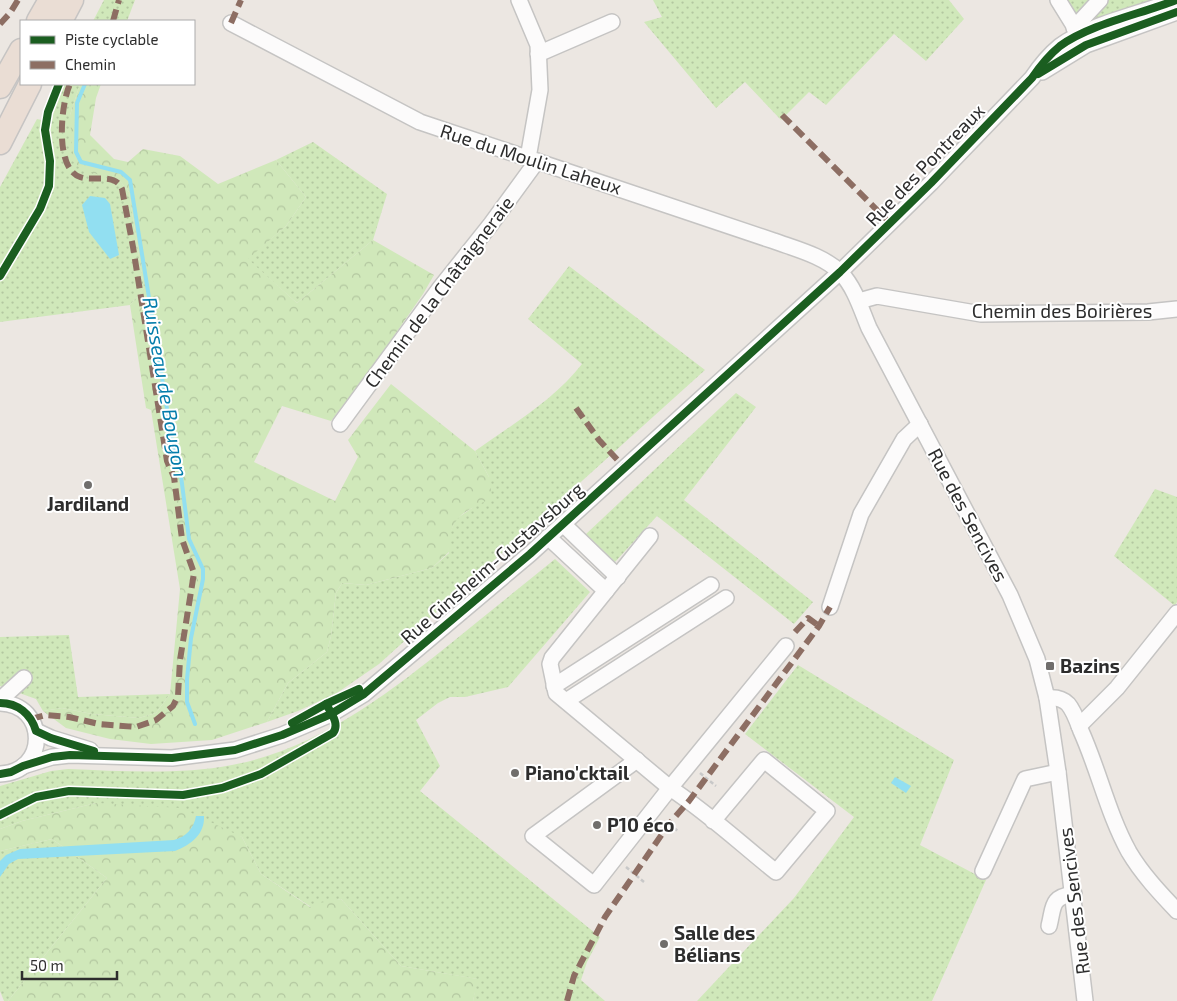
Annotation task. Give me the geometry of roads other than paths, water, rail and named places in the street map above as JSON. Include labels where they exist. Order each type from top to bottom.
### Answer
[{"type":"highway","points":[[39,20],[50,0]]},
{"type":"highway","points":[[62,20],[72,0]]},
{"type":"highway","points":[[0,87],[20,52]]},
{"type":"highway","points":[[0,143],[29,85]]},
{"type":"street","points":[[519,0],[538,44],[540,90],[533,159]]},
{"type":"street","points":[[1058,0],[1080,36],[1100,0]]},
{"type":"street","name":"Rue des Pontreaux","points":[[840,272],[931,183],[1032,78],[1080,36],[1176,0]]},
{"type":"street","name":"Rue des Pontreaux","points":[[1080,36],[1177,12]]},
{"type":"street","points":[[538,54],[612,22]]},
{"type":"street","name":"Rue du Moulin Laheux","points":[[231,23],[420,122],[774,241],[822,259],[840,272]]},
{"type":"street","name":"Chemin de la Châtaigneraie","points":[[340,424],[440,288],[491,224],[533,159]]},
{"type":"street","name":"Rue des Sencives","points":[[840,272],[859,302],[869,328],[1010,595],[1037,659],[1047,698],[1058,772],[1074,894],[1085,1001]]},
{"type":"street","name":"Rue Ginsheim-Gustavsburg","points":[[0,774],[11,772],[52,757],[70,755],[172,758],[235,750],[282,735],[331,714],[373,688],[563,524],[840,272]]},
{"type":"street","name":"Chemin des Boirières","points":[[859,302],[877,296],[982,314],[1148,312],[1177,309]]},
{"type":"street","points":[[830,607],[861,514],[904,439],[920,424]]},
{"type":"street","points":[[563,524],[618,576]]},
{"type":"street","points":[[650,536],[552,658],[550,664],[554,686],[556,693],[670,788],[776,872],[827,811],[764,760],[713,821]]},
{"type":"street","points":[[548,537],[606,591]]},
{"type":"street","points":[[554,686],[711,585]]},
{"type":"street","points":[[566,701],[726,598]]},
{"type":"street","points":[[1079,726],[1117,688],[1177,613]]},
{"type":"street","points":[[637,760],[533,836],[594,884],[786,646]]},
{"type":"street","points":[[0,701],[24,678]]},
{"type":"street","points":[[1047,698],[1055,697],[1070,705],[1090,750],[1116,825],[1130,852],[1147,878],[1177,912]]},
{"type":"street","points":[[0,701],[20,708],[31,719],[36,731],[37,740],[34,752],[24,766]]},
{"type":"street","name":"Rue Ginsheim-Gustavsburg","points":[[36,731],[51,738],[106,755]]},
{"type":"street","points":[[983,871],[1025,780],[1058,772]]},
{"type":"street","points":[[1049,926],[1054,903],[1064,895],[1074,894]]},
{"type":"water","points":[[90,196],[105,198],[110,204],[119,255],[110,259],[89,232],[82,205]]},
{"type":"water","points":[[895,777],[911,786],[906,793],[891,783]]},
{"type":"water","points":[[196,816],[204,816],[204,822],[196,838],[186,846],[175,851],[18,859],[9,864],[0,877],[0,861],[6,855],[20,849],[174,840],[182,837],[189,831]]},
{"type":"waterway","name":"Ruisseau de Bougon","points":[[85,85],[77,103],[76,152],[81,162],[121,172],[130,180],[173,446],[180,468],[189,539],[203,569],[203,579],[191,638],[187,679],[187,702],[195,724]]},
{"type":"place","name":"Jardiland","points":[[88,485]]},
{"type":"place","name":"Bazins","points":[[1050,666]]},
{"type":"place","name":"Piano'cktail","points":[[515,773]]},
{"type":"place","name":"P10 éco","points":[[597,825]]},
{"type":"place","name":"Salle des Bélians","points":[[664,944]]}]
